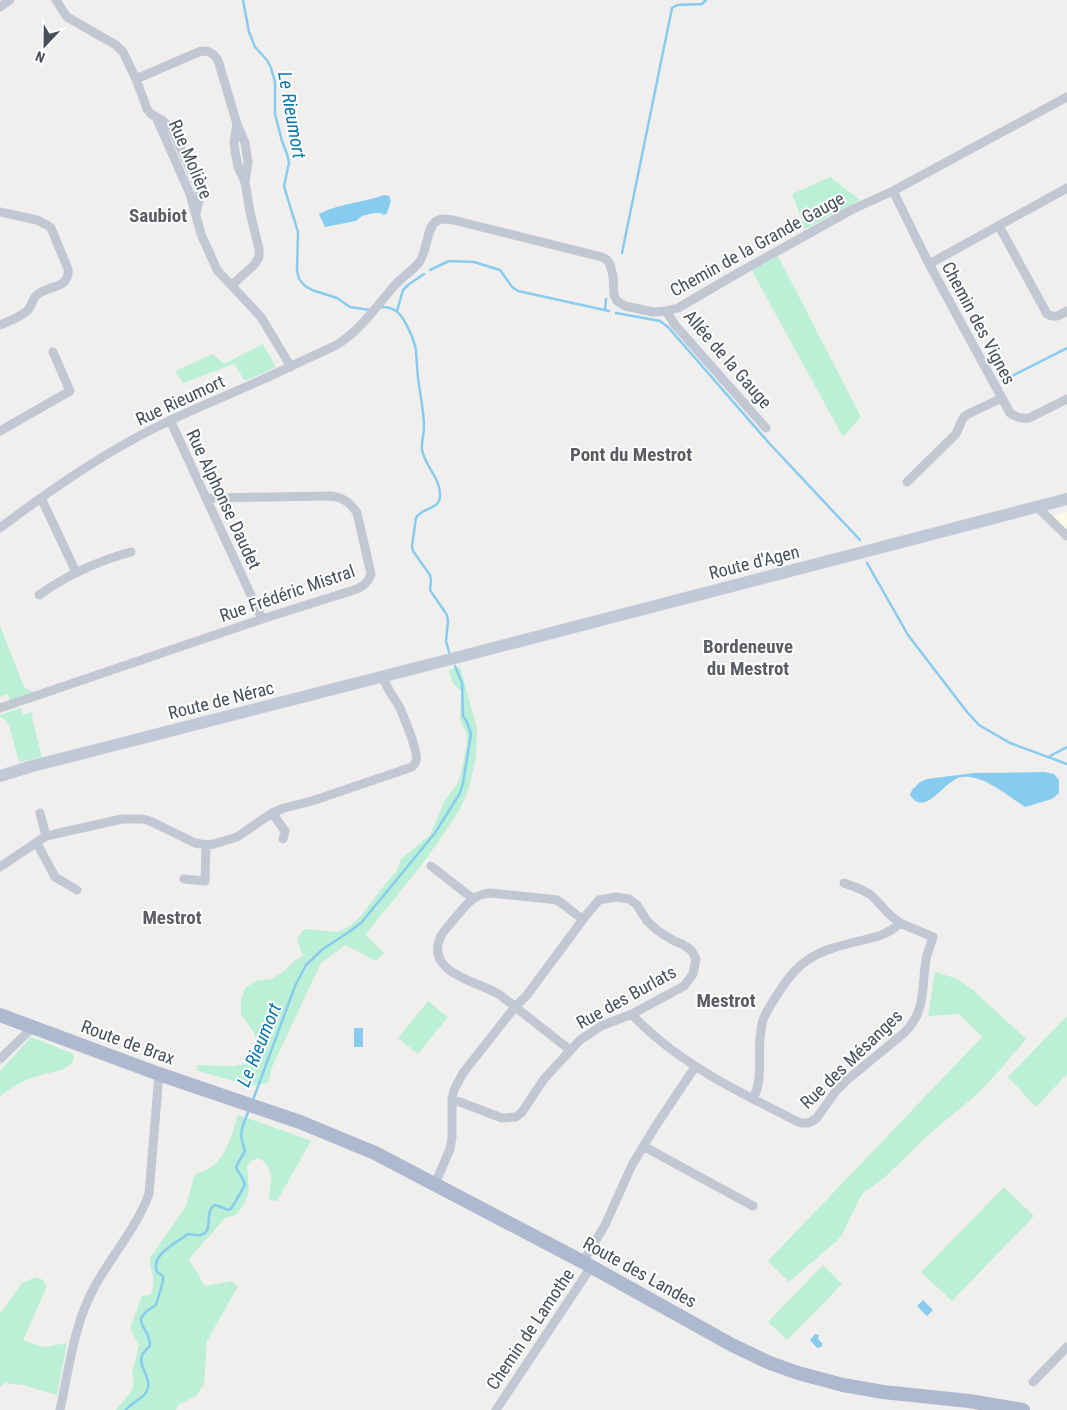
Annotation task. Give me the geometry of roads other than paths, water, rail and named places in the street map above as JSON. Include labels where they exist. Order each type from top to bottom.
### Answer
[{"type":"main road","name":"Route d'Agen","points":[[451,659],[1067,500]]},
{"type":"main road","name":"Route de Nérac","points":[[0,776],[451,659]]},
{"type":"main road","name":"Route de Brax","points":[[0,1014],[159,1074],[257,1108]]},
{"type":"main road","name":"Route des Landes","points":[[257,1108],[300,1122],[375,1153],[587,1264],[732,1345],[770,1363],[843,1385],[1023,1410]]},
{"type":"street","points":[[0,7],[10,0]]},
{"type":"street","name":"Rue Molière","points":[[56,0],[67,17],[116,45],[123,52],[136,79],[145,106],[156,117],[190,194],[201,234],[217,270],[261,317],[291,367]]},
{"type":"street","points":[[136,79],[201,51],[212,53],[218,60],[237,124],[234,151],[238,167],[245,182],[259,250],[259,257],[254,265],[232,285]]},
{"type":"street","name":"Chemin de la Grande Gauge","points":[[376,308],[397,283],[418,264],[424,253],[430,229],[435,222],[445,218],[602,257],[610,264],[614,295],[617,301],[625,306],[653,312],[678,308],[731,276],[852,209],[893,191],[1067,97]]},
{"type":"street","points":[[929,264],[1067,188]]},
{"type":"street","name":"Chemin des Vignes","points":[[893,191],[929,264],[1010,413],[1024,419],[1029,418],[1067,399]]},
{"type":"street","points":[[0,212],[38,220],[50,228],[69,275],[63,283],[37,294],[24,314],[0,325]]},
{"type":"street","points":[[999,226],[1047,314],[1055,317],[1067,311]]},
{"type":"street","name":"Rue Rieumort","points":[[0,528],[60,484],[170,420],[291,367],[338,344],[362,325],[376,308]]},
{"type":"street","name":"Allée de la Gauge","points":[[666,311],[675,325],[766,428]]},
{"type":"street","points":[[0,430],[70,391],[52,352]]},
{"type":"street","points":[[907,482],[956,434],[963,418],[1002,398]]},
{"type":"street","name":"Rue Alphonse Daudet","points":[[170,420],[262,619]]},
{"type":"street","name":"Rue Frédéric Mistral","points":[[0,708],[262,619],[358,589],[368,582],[371,574],[357,513],[353,506],[340,497],[206,498]]},
{"type":"street","points":[[41,498],[76,572]]},
{"type":"street","points":[[1037,507],[1067,536]]},
{"type":"street","points":[[39,595],[76,572],[112,557],[131,552]]},
{"type":"street","points":[[0,867],[46,836],[122,819],[150,821],[185,839],[206,845],[222,842],[237,837],[272,813],[284,808],[312,801],[408,769],[415,764],[416,755],[400,708],[386,687],[383,677]]},
{"type":"street","points":[[40,813],[46,836]]},
{"type":"street","points":[[272,813],[285,831],[283,839]]},
{"type":"street","points":[[37,843],[55,877],[76,890]]},
{"type":"street","points":[[184,879],[204,880],[206,845]]},
{"type":"street","points":[[432,866],[472,898]]},
{"type":"street","points":[[753,1098],[759,1082],[760,1038],[763,1019],[783,985],[800,966],[817,954],[833,948],[882,936],[893,930],[900,923],[890,916],[871,895],[844,883]]},
{"type":"street","points":[[570,1050],[493,990],[458,976],[448,969],[440,960],[438,951],[440,938],[472,898],[481,894],[490,893],[556,900],[582,919]]},
{"type":"street","name":"Rue des Burlats","points":[[616,896],[629,899],[637,904],[647,921],[658,931],[682,944],[690,950],[696,959],[693,974],[684,986],[632,1014],[601,1026],[580,1040],[544,1079],[522,1112],[516,1117],[502,1118],[452,1098],[463,1073],[515,1007],[527,995],[582,919],[600,900],[616,896]]},
{"type":"street","name":"Rue des Mésanges","points":[[632,1014],[638,1022],[660,1041],[694,1067],[796,1121],[808,1123],[816,1119],[836,1091],[847,1080],[912,1026],[918,1015],[921,1006],[926,961],[933,937],[900,923]]},
{"type":"street","points":[[0,1060],[34,1027]]},
{"type":"street","points":[[587,1264],[632,1165],[694,1067]]},
{"type":"street","points":[[60,1410],[79,1323],[95,1286],[121,1247],[149,1194],[159,1074]]},
{"type":"street","points":[[435,1184],[450,1149],[452,1098]]},
{"type":"street","points":[[643,1146],[753,1206]]},
{"type":"street","name":"Chemin de Lamothe","points":[[496,1410],[587,1264]]},
{"type":"street","points":[[1034,1382],[1067,1347]]},
{"type":"water","points":[[384,195],[389,196],[391,201],[387,213],[384,215],[374,213],[362,216],[356,221],[325,227],[319,214],[333,208]]},
{"type":"water","points":[[1045,772],[1054,774],[1059,780],[1059,793],[1052,799],[1025,807],[987,782],[970,777],[955,779],[935,796],[922,803],[916,801],[910,795],[920,782],[927,779],[974,773]]},
{"type":"water","points":[[354,1028],[363,1028],[363,1047],[354,1047]]},
{"type":"water","points":[[923,1300],[933,1310],[927,1316],[917,1306]]},
{"type":"water","points":[[815,1334],[819,1335],[818,1339],[822,1343],[822,1346],[819,1348],[810,1340]]},
{"type":"waterway","name":"Le Rieumort","points":[[243,0],[249,32],[255,47],[267,60],[275,82],[275,114],[289,163],[284,186],[298,232],[297,270],[299,279],[312,290],[337,298],[350,307],[370,310]]},
{"type":"waterway","points":[[622,253],[672,8],[677,5],[702,4],[706,0]]},
{"type":"waterway","points":[[430,270],[449,261],[474,262],[500,270],[512,287],[518,291],[609,311]]},
{"type":"waterway","points":[[397,311],[403,290],[424,274]]},
{"type":"waterway","points":[[605,310],[606,299]]},
{"type":"waterway","name":"Le Rieumort","points":[[381,307],[390,308],[399,314],[409,329],[416,351],[424,422],[422,450],[426,462],[436,478],[440,496],[437,504],[419,514],[416,518],[412,546],[413,551],[430,575],[430,590],[447,615],[446,641],[449,652]]},
{"type":"waterway","points":[[616,313],[660,321],[668,327],[769,443],[860,540]]},
{"type":"waterway","points":[[1002,381],[1067,348]]},
{"type":"waterway","points":[[867,563],[908,635],[979,725],[1010,743],[1067,764]]},
{"type":"waterway","name":"Le Rieumort","points":[[253,1100],[295,986],[306,965],[323,949],[361,923],[435,833],[460,793],[471,734],[463,716],[462,683],[455,666]]},
{"type":"waterway","points":[[1050,756],[1067,747]]},
{"type":"waterway","name":"Le Rieumort","points":[[126,1410],[147,1391],[148,1382],[141,1360],[143,1353],[150,1346],[141,1320],[142,1316],[156,1305],[163,1281],[163,1276],[157,1272],[157,1260],[165,1250],[188,1234],[199,1235],[204,1233],[207,1230],[210,1212],[215,1205],[231,1209],[245,1185],[236,1168],[245,1151],[241,1135],[249,1110]]},
{"type":"district","name":"Saubiot","points":[[158,215]]},
{"type":"district","name":"Pont du Mestrot","points":[[631,454]]},
{"type":"district","name":"Bordeneuve du Mestrot","points":[[748,657]]},
{"type":"district","name":"Mestrot","points":[[172,917]]},
{"type":"district","name":"Mestrot","points":[[726,1000]]}]
